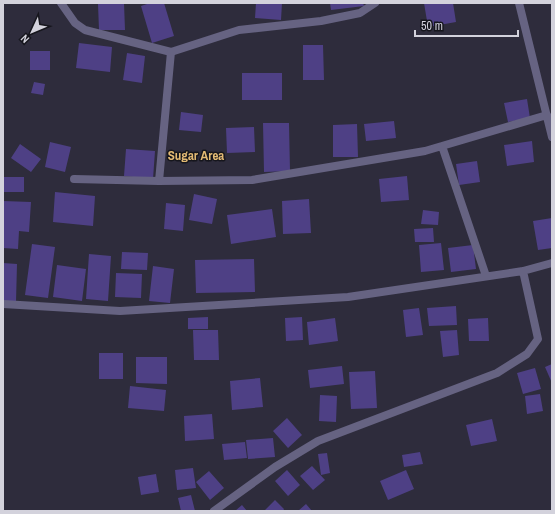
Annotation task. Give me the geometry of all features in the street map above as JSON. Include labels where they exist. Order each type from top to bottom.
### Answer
[{"type":"street","points":[[61,3],[75,23],[85,30],[171,52],[239,30],[321,21],[360,13],[375,3]]},
{"type":"street","points":[[520,3],[552,137]]},
{"type":"street","points":[[159,181],[171,52]]},
{"type":"street","points":[[74,179],[159,181],[252,180],[425,151],[547,115]]},
{"type":"street","points":[[442,146],[486,276]]},
{"type":"street","points":[[3,304],[120,311],[348,297],[523,271],[552,263]]},
{"type":"street","points":[[214,511],[275,467],[318,441],[497,373],[528,354],[538,338],[523,271]]},
{"type":"building","points":[[124,3],[125,30],[99,30],[98,4]]},
{"type":"building","points":[[150,3],[164,3],[174,36],[152,43],[141,6]]},
{"type":"building","points":[[256,3],[282,3],[281,20],[255,18]]},
{"type":"building","points":[[330,3],[363,3],[364,6],[331,10]]},
{"type":"building","points":[[424,3],[453,3],[456,22],[428,27]]},
{"type":"building","points":[[79,43],[112,47],[110,72],[76,68]]},
{"type":"building","points":[[303,45],[323,45],[324,80],[303,80]]},
{"type":"building","points":[[30,51],[50,51],[50,70],[30,70]]},
{"type":"building","points":[[127,53],[145,56],[142,83],[123,80]]},
{"type":"building","points":[[242,73],[282,73],[282,100],[242,100]]},
{"type":"building","points":[[34,82],[45,84],[43,95],[31,93]]},
{"type":"building","points":[[527,99],[530,118],[508,122],[504,103]]},
{"type":"building","points":[[181,112],[203,115],[201,132],[179,130]]},
{"type":"building","points":[[394,121],[396,138],[366,141],[364,124]]},
{"type":"building","points":[[263,123],[289,123],[290,171],[264,172]]},
{"type":"building","points":[[357,124],[358,157],[333,157],[333,125]]},
{"type":"building","points":[[254,127],[255,152],[227,153],[226,128]]},
{"type":"building","points":[[532,141],[534,162],[507,166],[504,145]]},
{"type":"building","points":[[50,142],[71,147],[65,172],[45,167]]},
{"type":"building","points":[[20,144],[41,159],[31,172],[11,158]]},
{"type":"building","points":[[126,149],[155,151],[153,179],[124,176]]},
{"type":"building","points":[[477,161],[480,182],[459,185],[456,164]]},
{"type":"building","points":[[407,176],[409,200],[381,202],[379,179]]},
{"type":"building","points":[[3,177],[24,177],[24,192],[3,192]]},
{"type":"building","points":[[55,192],[95,196],[93,226],[53,222]]},
{"type":"building","points":[[194,194],[217,199],[212,224],[189,220]]},
{"type":"building","points":[[309,199],[311,233],[283,234],[282,201]]},
{"type":"building","points":[[3,201],[31,202],[29,232],[19,231],[18,249],[3,248]]},
{"type":"building","points":[[166,203],[185,205],[183,231],[164,229]]},
{"type":"building","points":[[272,209],[276,237],[231,244],[227,215]]},
{"type":"building","points":[[423,210],[439,212],[438,225],[421,224]]},
{"type":"building","points":[[552,218],[552,248],[538,250],[533,221]]},
{"type":"building","points":[[433,228],[434,242],[415,242],[414,229]]},
{"type":"building","points":[[441,243],[444,270],[421,272],[419,245]]},
{"type":"building","points":[[32,244],[55,247],[48,298],[25,295]]},
{"type":"building","points":[[473,245],[476,269],[451,272],[448,248]]},
{"type":"building","points":[[122,252],[148,253],[147,270],[121,269]]},
{"type":"building","points":[[89,254],[111,256],[108,301],[86,299]]},
{"type":"building","points":[[254,259],[255,292],[196,293],[195,260]]},
{"type":"building","points":[[3,263],[17,264],[16,302],[3,302]]},
{"type":"building","points":[[57,265],[86,269],[82,301],[53,297]]},
{"type":"building","points":[[153,266],[174,269],[170,303],[149,301]]},
{"type":"building","points":[[116,273],[142,274],[141,298],[115,297]]},
{"type":"building","points":[[456,306],[457,325],[429,326],[427,308]]},
{"type":"building","points":[[419,308],[423,335],[406,337],[403,310]]},
{"type":"building","points":[[208,317],[208,329],[188,329],[188,318]]},
{"type":"building","points":[[302,317],[303,340],[286,341],[285,318]]},
{"type":"building","points":[[335,318],[338,341],[309,345],[307,322]]},
{"type":"building","points":[[488,318],[489,341],[469,341],[468,319]]},
{"type":"building","points":[[193,330],[218,330],[219,360],[194,360]]},
{"type":"building","points":[[457,330],[459,355],[443,357],[440,331]]},
{"type":"building","points":[[99,353],[123,353],[123,379],[99,379]]},
{"type":"building","points":[[136,357],[167,357],[167,384],[136,383]]},
{"type":"building","points":[[552,364],[552,383],[545,367]]},
{"type":"building","points":[[342,366],[344,384],[310,388],[308,370]]},
{"type":"building","points":[[535,368],[541,389],[523,394],[517,373]]},
{"type":"building","points":[[375,371],[377,408],[351,409],[349,372]]},
{"type":"building","points":[[260,378],[263,407],[232,410],[230,381]]},
{"type":"building","points":[[130,386],[166,390],[164,411],[128,408]]},
{"type":"building","points":[[540,394],[543,411],[527,414],[525,396]]},
{"type":"building","points":[[320,395],[337,396],[336,422],[319,421]]},
{"type":"building","points":[[212,414],[214,439],[185,441],[184,416]]},
{"type":"building","points":[[287,418],[302,435],[288,448],[273,431]]},
{"type":"building","points":[[492,419],[497,441],[471,446],[466,425]]},
{"type":"building","points":[[273,438],[275,457],[248,459],[246,440]]},
{"type":"building","points":[[245,442],[247,458],[224,460],[222,444]]},
{"type":"building","points":[[420,452],[423,464],[404,467],[402,455]]},
{"type":"building","points":[[327,453],[330,473],[321,475],[318,454]]},
{"type":"building","points":[[312,466],[325,480],[313,490],[300,476]]},
{"type":"building","points":[[193,468],[196,488],[177,490],[175,470]]},
{"type":"building","points":[[287,470],[300,485],[288,496],[275,481]]},
{"type":"building","points":[[406,470],[414,489],[388,500],[380,481]]},
{"type":"building","points":[[209,471],[224,488],[210,500],[196,482]]},
{"type":"building","points":[[156,474],[159,492],[141,495],[138,477]]},
{"type":"building","points":[[191,495],[195,511],[181,511],[178,498]]},
{"type":"building","points":[[275,500],[284,509],[283,511],[264,511]]},
{"type":"building","points":[[306,504],[312,511],[298,511]]},
{"type":"building","points":[[242,505],[247,511],[235,511]]},
{"type":"district","name":"Sugar Area","points":[[196,155]]}]
